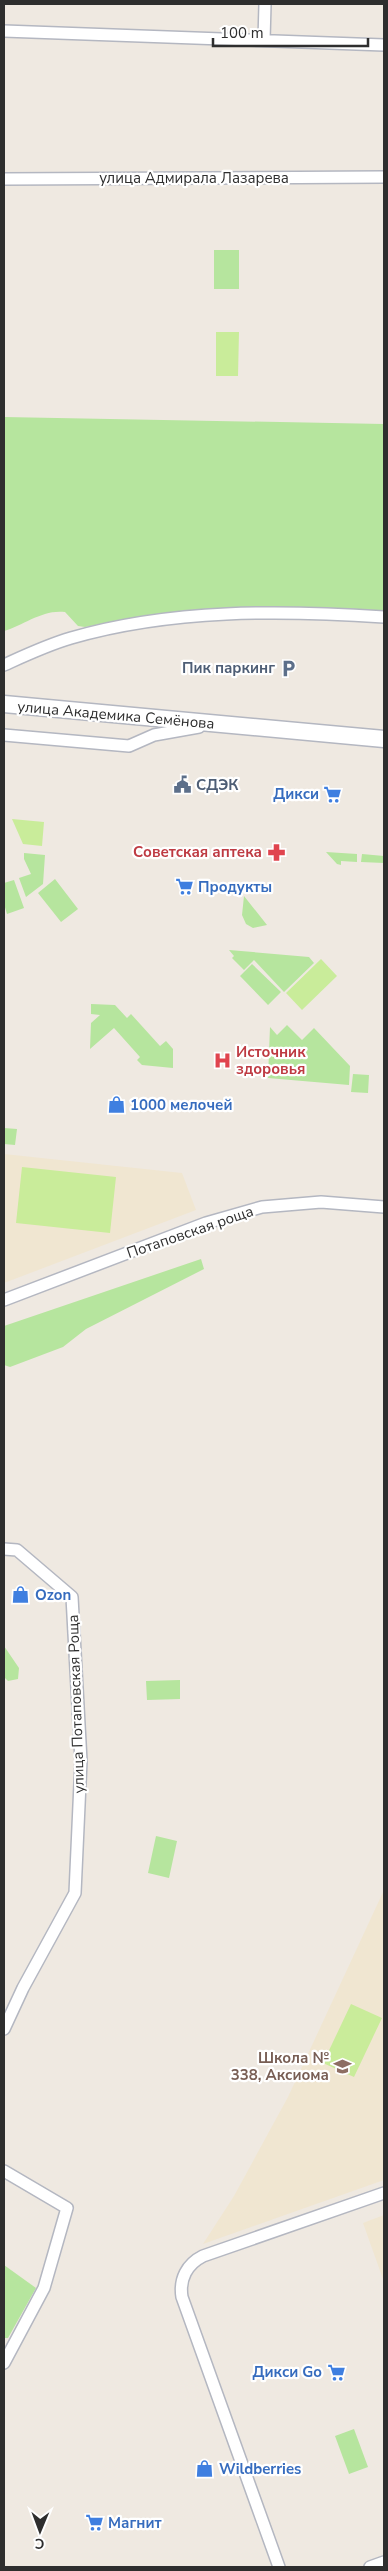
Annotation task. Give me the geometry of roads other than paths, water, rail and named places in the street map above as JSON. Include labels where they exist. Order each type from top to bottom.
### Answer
[{"type":"main road","name":"улица Академика Семёнова","points":[[4,704],[384,739]]},
{"type":"street","points":[[264,40],[265,4]]},
{"type":"street","points":[[4,31],[384,45]]},
{"type":"street","name":"улица Адмирала Лазарева","points":[[4,179],[384,177]]},
{"type":"street","points":[[4,665],[45,646],[72,638],[178,618],[271,612],[384,617]]},
{"type":"street","points":[[4,735],[129,746],[168,732],[228,725]]},
{"type":"street","name":"Потаповская роща","points":[[4,1300],[206,1223],[253,1209],[312,1202],[384,1207]]},
{"type":"street","name":"улица Потаповская Роща","points":[[4,1549],[16,1550],[72,1597],[81,1761],[75,1893],[23,1988],[4,2029]]},
{"type":"street","points":[[4,2171],[67,2208],[44,2288],[4,2363]]},
{"type":"street","points":[[279,2567],[182,2297],[182,2284],[185,2273],[192,2263],[203,2256],[384,2193]]},
{"type":"street","points":[[370,2567],[384,2562]]},
{"type":"place","name":"Пик паркинг","points":[[289,668]]},
{"type":"place","name":"СДЭК","points":[[182,785]]},
{"type":"place","name":"Дикси","points":[[333,794]]},
{"type":"place","name":"Советская аптека","points":[[276,852]]},
{"type":"place","name":"Продукты","points":[[184,887]]},
{"type":"place","name":"Источник здоровья","points":[[222,1061]]},
{"type":"place","name":"1000 мелочей","points":[[116,1105]]},
{"type":"place","name":"Ozon","points":[[21,1595]]},
{"type":"place","name":"Школа № 338, Аксиома","points":[[343,2067]]},
{"type":"place","name":"Дикси Go","points":[[336,2372]]},
{"type":"place","name":"Wildberries","points":[[205,2469]]},
{"type":"place","name":"Магнит","points":[[94,2523]]}]
